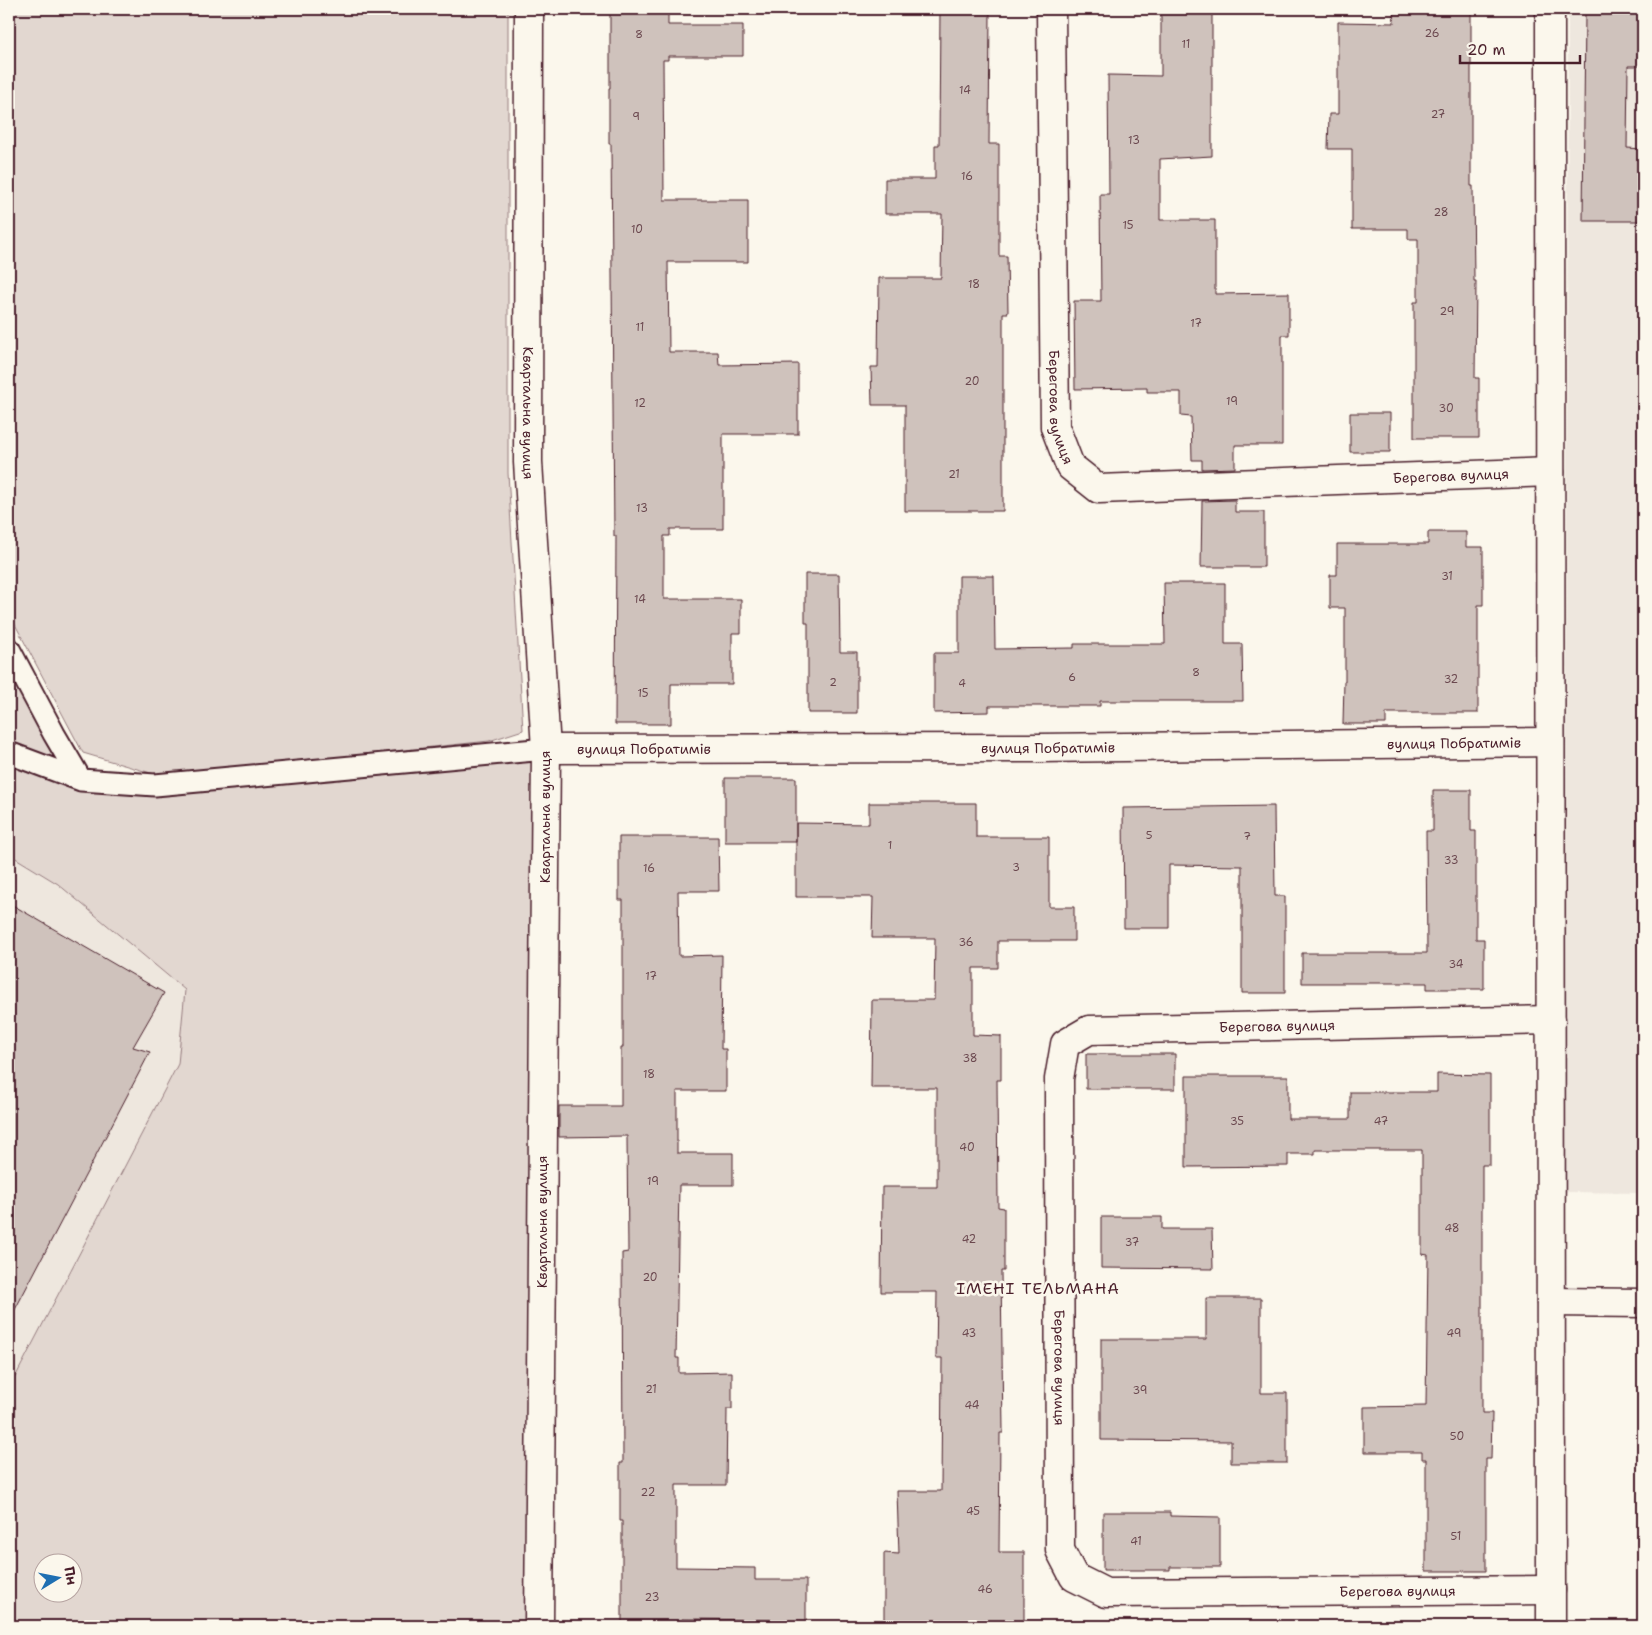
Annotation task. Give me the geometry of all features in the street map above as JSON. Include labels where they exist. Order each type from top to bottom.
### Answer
[{"type":"street","name":"Квартальна вулиця","points":[[529,9],[528,462],[546,749],[540,1626]]},
{"type":"street","name":"Берегова вулиця","points":[[1052,9],[1056,428],[1070,466],[1099,489],[1550,472]]},
{"type":"street","points":[[1550,9],[1551,1626]]},
{"type":"street","name":"вулиця Побратимів","points":[[546,749],[1038,748],[1550,742]]},
{"type":"street","name":"Берегова вулиця","points":[[1551,1020],[1089,1030],[1065,1044],[1059,1079],[1060,1550],[1074,1577],[1106,1593],[1551,1590]]},
{"type":"street","points":[[1551,1302],[1643,1303]]},
{"type":"lane","points":[[9,649],[54,734],[81,780]]},
{"type":"lane","points":[[9,753],[81,780],[155,784],[546,749]]},
{"type":"shaded area","points":[[9,9],[508,9],[508,473],[523,730],[489,741],[161,776],[83,753],[9,613]]},
{"type":"shaded area","points":[[1568,9],[1643,9],[1643,1193],[1565,1192]]},
{"type":"shaded area","points":[[9,664],[73,774],[58,769],[9,741]]},
{"type":"shaded area","points":[[546,749],[539,1626],[9,1626],[9,1389],[178,1064],[185,990],[58,884],[9,854],[9,753],[81,780]]},
{"type":"shaded area","points":[[9,854],[58,884],[185,990],[178,1064],[9,1389]]},
{"type":"building","points":[[610,9],[668,9],[668,25],[743,25],[743,56],[668,56],[668,60],[663,60],[664,200],[748,200],[748,262],[668,262],[669,352],[718,352],[719,365],[798,364],[798,434],[723,434],[723,529],[670,529],[670,536],[664,536],[664,599],[741,599],[741,633],[732,633],[732,684],[671,684],[671,724],[615,724],[616,536],[614,536],[611,144],[609,144]]},
{"type":"building","points":[[940,9],[990,9],[989,144],[999,144],[999,256],[1007,256],[1008,313],[1003,313],[1003,511],[905,511],[905,405],[872,405],[871,367],[878,367],[879,278],[941,278],[942,214],[885,214],[885,179],[935,179],[935,145],[939,145]]},
{"type":"building","points":[[1393,9],[1471,9],[1471,186],[1473,186],[1474,281],[1476,281],[1475,378],[1479,378],[1479,438],[1414,438],[1414,302],[1418,302],[1418,239],[1408,239],[1408,229],[1352,229],[1352,149],[1328,149],[1329,114],[1338,114],[1338,22],[1394,23]]},
{"type":"building","points":[[1161,12],[1212,12],[1212,156],[1160,159],[1160,220],[1215,220],[1215,294],[1289,293],[1289,335],[1282,335],[1282,445],[1235,445],[1235,468],[1202,469],[1202,460],[1192,460],[1191,417],[1181,416],[1181,392],[1147,392],[1147,388],[1075,389],[1074,301],[1101,301],[1100,194],[1109,194],[1108,75],[1161,76]]},
{"type":"building","points":[[1585,13],[1643,14],[1643,66],[1628,66],[1627,148],[1643,149],[1643,221],[1583,221]]},
{"type":"building","points":[[1350,413],[1390,413],[1390,452],[1350,452]]},
{"type":"building","points":[[1235,500],[1235,512],[1264,512],[1264,567],[1201,567],[1202,501]]},
{"type":"building","points":[[1428,532],[1466,532],[1466,547],[1483,547],[1483,605],[1478,605],[1478,713],[1386,713],[1386,724],[1343,724],[1345,608],[1330,608],[1330,575],[1337,575],[1337,544],[1428,544]]},
{"type":"building","points":[[805,574],[839,574],[840,652],[857,652],[857,713],[808,713],[808,623],[805,623]]},
{"type":"building","points":[[959,576],[994,576],[995,649],[1074,648],[1074,644],[1165,644],[1164,583],[1225,583],[1225,644],[1242,644],[1243,701],[1100,701],[1100,706],[989,706],[989,712],[934,713],[934,653],[959,653]]},
{"type":"building","points":[[725,778],[796,778],[796,842],[725,842]]},
{"type":"building","points":[[1433,790],[1471,790],[1471,831],[1476,831],[1476,939],[1484,939],[1484,989],[1427,989],[1427,983],[1302,983],[1302,953],[1427,953],[1426,831],[1433,831]]},
{"type":"building","points":[[869,803],[976,803],[976,837],[1049,837],[1049,907],[1074,907],[1074,941],[998,941],[998,968],[973,968],[973,1035],[1001,1036],[1001,1080],[997,1080],[998,1207],[1004,1208],[1004,1271],[1001,1271],[1003,1433],[1000,1433],[999,1552],[1024,1552],[1024,1626],[884,1626],[884,1553],[899,1554],[897,1491],[941,1491],[942,1358],[936,1358],[937,1292],[881,1292],[882,1187],[937,1187],[937,1088],[871,1088],[872,1000],[934,1000],[935,938],[872,938],[873,897],[796,897],[796,823],[869,824]]},
{"type":"building","points":[[1274,806],[1275,896],[1285,896],[1285,993],[1242,993],[1242,866],[1169,865],[1169,928],[1124,928],[1123,808]]},
{"type":"building","points":[[619,837],[718,837],[719,891],[678,891],[679,956],[722,955],[721,1049],[726,1049],[726,1091],[677,1091],[677,1153],[733,1153],[733,1185],[679,1185],[676,1358],[679,1358],[679,1373],[732,1372],[732,1409],[727,1409],[726,1485],[676,1485],[676,1567],[755,1568],[755,1580],[806,1580],[806,1623],[773,1623],[773,1620],[682,1619],[682,1626],[622,1626],[620,1463],[623,1463],[622,1253],[628,1252],[627,1136],[559,1137],[559,1106],[621,1106],[623,900],[619,900]]},
{"type":"building","points":[[9,903],[164,993],[133,1047],[150,1052],[9,1321]]},
{"type":"building","points":[[1086,1054],[1175,1054],[1175,1089],[1086,1089]]},
{"type":"building","points":[[1437,1074],[1490,1075],[1490,1165],[1482,1165],[1482,1413],[1492,1413],[1491,1459],[1486,1459],[1486,1571],[1426,1571],[1426,1459],[1422,1459],[1422,1452],[1364,1452],[1364,1407],[1426,1406],[1428,1255],[1422,1254],[1422,1150],[1315,1150],[1315,1154],[1288,1154],[1288,1166],[1186,1167],[1186,1076],[1288,1076],[1288,1119],[1350,1119],[1350,1092],[1437,1092]]},
{"type":"building","points":[[1101,1217],[1162,1217],[1162,1229],[1212,1229],[1213,1269],[1101,1268]]},
{"type":"building","points":[[1206,1298],[1261,1298],[1261,1393],[1287,1393],[1287,1463],[1231,1463],[1231,1441],[1101,1440],[1101,1339],[1206,1339]]},
{"type":"building","points":[[1103,1512],[1170,1512],[1170,1516],[1220,1517],[1220,1567],[1170,1567],[1170,1570],[1103,1570]]},
{"type":"district","name":"ІМЕНІ ТЕЛЬМАНА","points":[[1038,1288]]}]
